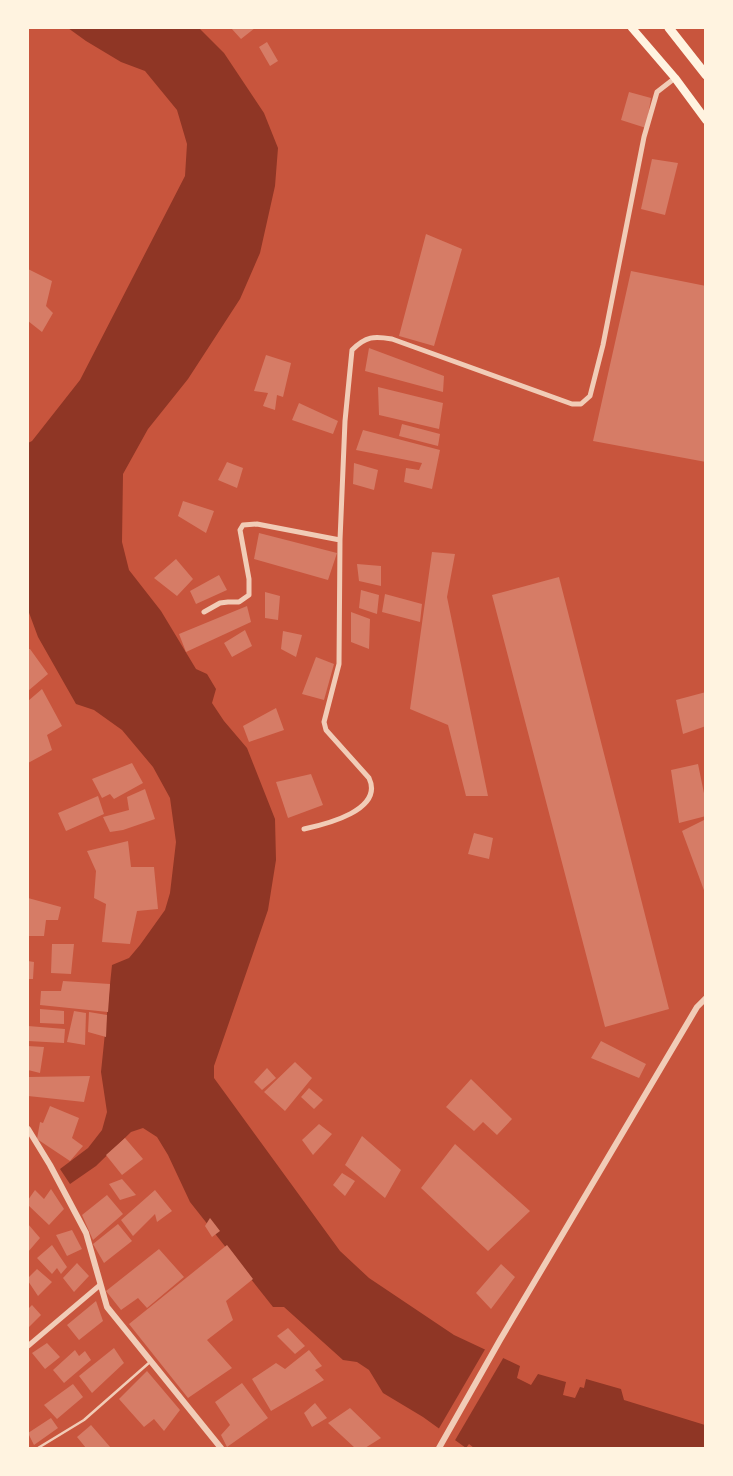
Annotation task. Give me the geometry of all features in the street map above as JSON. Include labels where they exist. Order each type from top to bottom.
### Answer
[{"type":"highway","points":[[669,28],[706,75]]},
{"type":"main road","points":[[632,28],[676,78],[706,120]]},
{"type":"street","points":[[304,829],[331,823],[352,812],[366,803],[372,795],[373,786],[369,778],[326,730],[324,722],[339,664],[340,540],[345,422],[352,350],[359,342],[374,336],[392,339],[572,404],[581,404],[590,396],[603,345],[644,137],[658,92],[676,78]]},
{"type":"street","points":[[204,612],[220,604],[239,602],[249,595],[249,578],[240,530],[243,525],[254,523],[340,540]]},
{"type":"street","points":[[439,1448],[500,1340],[697,1007],[706,998]]},
{"type":"street","points":[[28,1129],[86,1233],[106,1307],[220,1448]]},
{"type":"street","points":[[28,1346],[100,1285]]},
{"type":"lane","points":[[38,1448],[84,1420],[150,1362]]},
{"type":"shaded area","points":[[68,28],[199,28],[224,53],[264,113],[278,148],[275,186],[260,253],[240,299],[188,379],[148,429],[123,474],[122,542],[129,570],[161,611],[196,669],[207,674],[216,689],[212,703],[224,721],[247,748],[275,819],[276,860],[268,910],[214,1066],[214,1078],[340,1251],[369,1278],[454,1335],[520,1366],[517,1378],[531,1385],[538,1374],[566,1382],[563,1395],[575,1398],[580,1387],[584,1388],[586,1379],[621,1389],[624,1400],[705,1425],[705,1448],[474,1448],[469,1444],[466,1448],[423,1417],[383,1393],[369,1370],[357,1362],[343,1360],[284,1307],[273,1307],[190,1202],[168,1155],[157,1137],[143,1128],[131,1132],[96,1166],[70,1184],[60,1169],[88,1148],[102,1130],[107,1112],[101,1072],[112,965],[129,958],[165,910],[170,893],[176,842],[170,798],[153,767],[122,730],[94,710],[76,704],[38,637],[28,610],[28,443],[32,441],[80,380],[185,176],[187,144],[177,110],[145,71],[121,62]]},
{"type":"pier","points":[[487,1346],[505,1355],[454,1442],[438,1430]]},
{"type":"building","points":[[231,28],[255,28],[241,39]]},
{"type":"building","points":[[267,42],[278,61],[270,66],[259,47]]},
{"type":"building","points":[[629,92],[651,98],[646,128],[621,120]]},
{"type":"building","points":[[652,159],[678,163],[665,215],[641,209]]},
{"type":"building","points":[[426,234],[462,249],[434,346],[399,336]]},
{"type":"building","points":[[28,269],[52,281],[46,306],[53,313],[42,332],[28,321]]},
{"type":"building","points":[[631,271],[706,286],[706,462],[593,441]]},
{"type":"building","points":[[369,348],[444,376],[443,392],[365,371]]},
{"type":"building","points":[[266,355],[291,363],[283,397],[277,395],[275,410],[263,406],[268,393],[254,391]]},
{"type":"building","points":[[378,387],[443,403],[439,429],[379,415]]},
{"type":"building","points":[[299,403],[338,421],[333,434],[292,420]]},
{"type":"building","points":[[402,424],[440,434],[438,446],[399,436]]},
{"type":"building","points":[[363,430],[440,450],[432,489],[404,482],[406,468],[419,470],[422,463],[356,450]]},
{"type":"building","points":[[227,462],[243,468],[237,488],[218,480]]},
{"type":"building","points":[[354,463],[378,470],[374,490],[353,484]]},
{"type":"building","points":[[183,501],[214,511],[206,533],[178,516]]},
{"type":"building","points":[[259,533],[337,553],[328,580],[254,559]]},
{"type":"building","points":[[432,552],[455,554],[447,597],[488,796],[466,796],[448,725],[410,709]]},
{"type":"building","points":[[176,559],[193,579],[177,596],[154,578]]},
{"type":"building","points":[[357,564],[381,566],[381,586],[359,581]]},
{"type":"building","points":[[219,575],[227,590],[196,604],[190,591]]},
{"type":"building","points":[[559,577],[669,1009],[605,1027],[492,595]]},
{"type":"building","points":[[361,590],[379,595],[377,614],[359,608]]},
{"type":"building","points":[[265,592],[280,596],[278,620],[265,618]]},
{"type":"building","points":[[385,594],[422,604],[420,622],[382,612]]},
{"type":"building","points":[[247,606],[251,622],[186,652],[179,634]]},
{"type":"building","points":[[351,612],[370,619],[369,649],[351,642]]},
{"type":"building","points":[[245,630],[252,646],[232,657],[224,643]]},
{"type":"building","points":[[283,631],[302,635],[296,657],[281,649]]},
{"type":"building","points":[[28,649],[30,649],[48,674],[28,691]]},
{"type":"building","points":[[316,657],[334,664],[324,700],[302,694]]},
{"type":"building","points":[[42,689],[62,726],[47,735],[52,750],[28,763],[28,701]]},
{"type":"building","points":[[706,692],[706,726],[683,734],[676,700]]},
{"type":"building","points":[[276,708],[284,730],[249,742],[243,726]]},
{"type":"building","points":[[132,763],[143,783],[114,799],[110,794],[102,798],[92,779]]},
{"type":"building","points":[[698,764],[706,803],[706,816],[679,823],[671,770]]},
{"type":"building","points":[[311,774],[323,805],[288,818],[276,782]]},
{"type":"building","points":[[145,789],[155,819],[123,830],[110,832],[103,817],[129,810],[127,797]]},
{"type":"building","points":[[98,796],[104,814],[66,831],[58,813]]},
{"type":"building","points":[[706,819],[706,893],[705,893],[682,831]]},
{"type":"building","points":[[474,833],[493,838],[489,859],[468,854]]},
{"type":"building","points":[[128,841],[131,867],[154,867],[158,909],[137,911],[130,944],[102,942],[106,904],[94,898],[96,871],[87,851]]},
{"type":"building","points":[[28,898],[61,907],[58,920],[46,920],[44,936],[28,936]]},
{"type":"building","points":[[52,944],[74,944],[71,974],[51,973]]},
{"type":"building","points":[[28,961],[34,962],[33,979],[28,979]]},
{"type":"building","points":[[63,981],[110,984],[108,1012],[40,1005],[41,991],[61,991]]},
{"type":"building","points":[[40,1009],[64,1011],[64,1024],[40,1023]]},
{"type":"building","points":[[74,1011],[86,1013],[85,1045],[67,1042]]},
{"type":"building","points":[[89,1012],[107,1015],[106,1037],[88,1032]]},
{"type":"building","points":[[28,1026],[65,1029],[64,1043],[28,1041]]},
{"type":"building","points":[[601,1041],[646,1064],[639,1078],[591,1058]]},
{"type":"building","points":[[28,1046],[44,1047],[40,1073],[28,1070]]},
{"type":"building","points":[[295,1062],[312,1078],[285,1111],[264,1092]]},
{"type":"building","points":[[267,1068],[276,1078],[262,1090],[254,1082]]},
{"type":"building","points":[[90,1076],[84,1102],[28,1096],[28,1077]]},
{"type":"building","points":[[471,1079],[512,1119],[497,1135],[483,1122],[474,1131],[446,1107]]},
{"type":"building","points":[[309,1088],[323,1100],[314,1109],[301,1097]]},
{"type":"building","points":[[50,1106],[79,1118],[72,1138],[83,1146],[70,1161],[37,1139],[40,1122],[43,1123]]},
{"type":"building","points":[[319,1124],[332,1134],[313,1155],[302,1140]]},
{"type":"building","points":[[362,1136],[401,1170],[385,1198],[345,1165]]},
{"type":"building","points":[[125,1138],[143,1159],[122,1175],[106,1155]]},
{"type":"building","points":[[455,1144],[530,1211],[488,1251],[421,1188]]},
{"type":"building","points":[[342,1173],[355,1181],[345,1196],[333,1185]]},
{"type":"building","points":[[122,1179],[136,1195],[120,1200],[109,1184]]},
{"type":"building","points":[[51,1189],[64,1209],[49,1225],[28,1205],[28,1200],[35,1190],[44,1199]]},
{"type":"building","points":[[155,1190],[172,1211],[157,1222],[155,1214],[133,1236],[121,1220]]},
{"type":"building","points":[[107,1195],[123,1214],[93,1240],[82,1215]]},
{"type":"building","points":[[210,1218],[220,1231],[212,1237],[205,1226]]},
{"type":"building","points":[[28,1224],[40,1238],[28,1252]]},
{"type":"building","points":[[118,1224],[132,1241],[104,1263],[93,1244]]},
{"type":"building","points":[[72,1230],[82,1249],[67,1256],[56,1235]]},
{"type":"building","points":[[52,1245],[67,1267],[61,1274],[57,1268],[52,1274],[37,1258]]},
{"type":"building","points":[[227,1245],[253,1279],[226,1301],[233,1320],[207,1340],[232,1368],[188,1398],[129,1324]]},
{"type":"building","points":[[159,1249],[184,1277],[147,1308],[138,1298],[121,1310],[106,1291]]},
{"type":"building","points":[[77,1263],[89,1276],[74,1292],[63,1278]]},
{"type":"building","points":[[501,1264],[515,1277],[491,1309],[476,1293]]},
{"type":"building","points":[[37,1269],[52,1282],[38,1296],[28,1281],[28,1278]]},
{"type":"building","points":[[96,1301],[103,1321],[79,1340],[67,1325]]},
{"type":"building","points":[[32,1305],[41,1315],[28,1328],[28,1309]]},
{"type":"building","points":[[288,1328],[305,1346],[295,1354],[277,1336]]},
{"type":"building","points":[[47,1343],[60,1357],[45,1369],[32,1353]]},
{"type":"building","points":[[114,1348],[124,1363],[92,1393],[79,1376]]},
{"type":"building","points":[[75,1350],[79,1356],[85,1351],[91,1360],[64,1383],[53,1370]]},
{"type":"building","points":[[309,1350],[322,1366],[315,1370],[324,1380],[271,1411],[252,1379],[276,1363],[285,1369]]},
{"type":"building","points":[[147,1371],[180,1410],[164,1431],[154,1419],[144,1427],[119,1399]]},
{"type":"building","points":[[242,1383],[268,1418],[227,1447],[221,1435],[230,1425],[215,1402]]},
{"type":"building","points":[[73,1384],[83,1397],[57,1419],[44,1405]]},
{"type":"building","points":[[315,1403],[327,1418],[312,1427],[304,1413]]},
{"type":"building","points":[[350,1408],[381,1438],[365,1448],[355,1448],[328,1423]]},
{"type":"building","points":[[51,1418],[58,1428],[34,1445],[28,1433]]},
{"type":"building","points":[[91,1425],[111,1448],[86,1448],[77,1437]]}]
